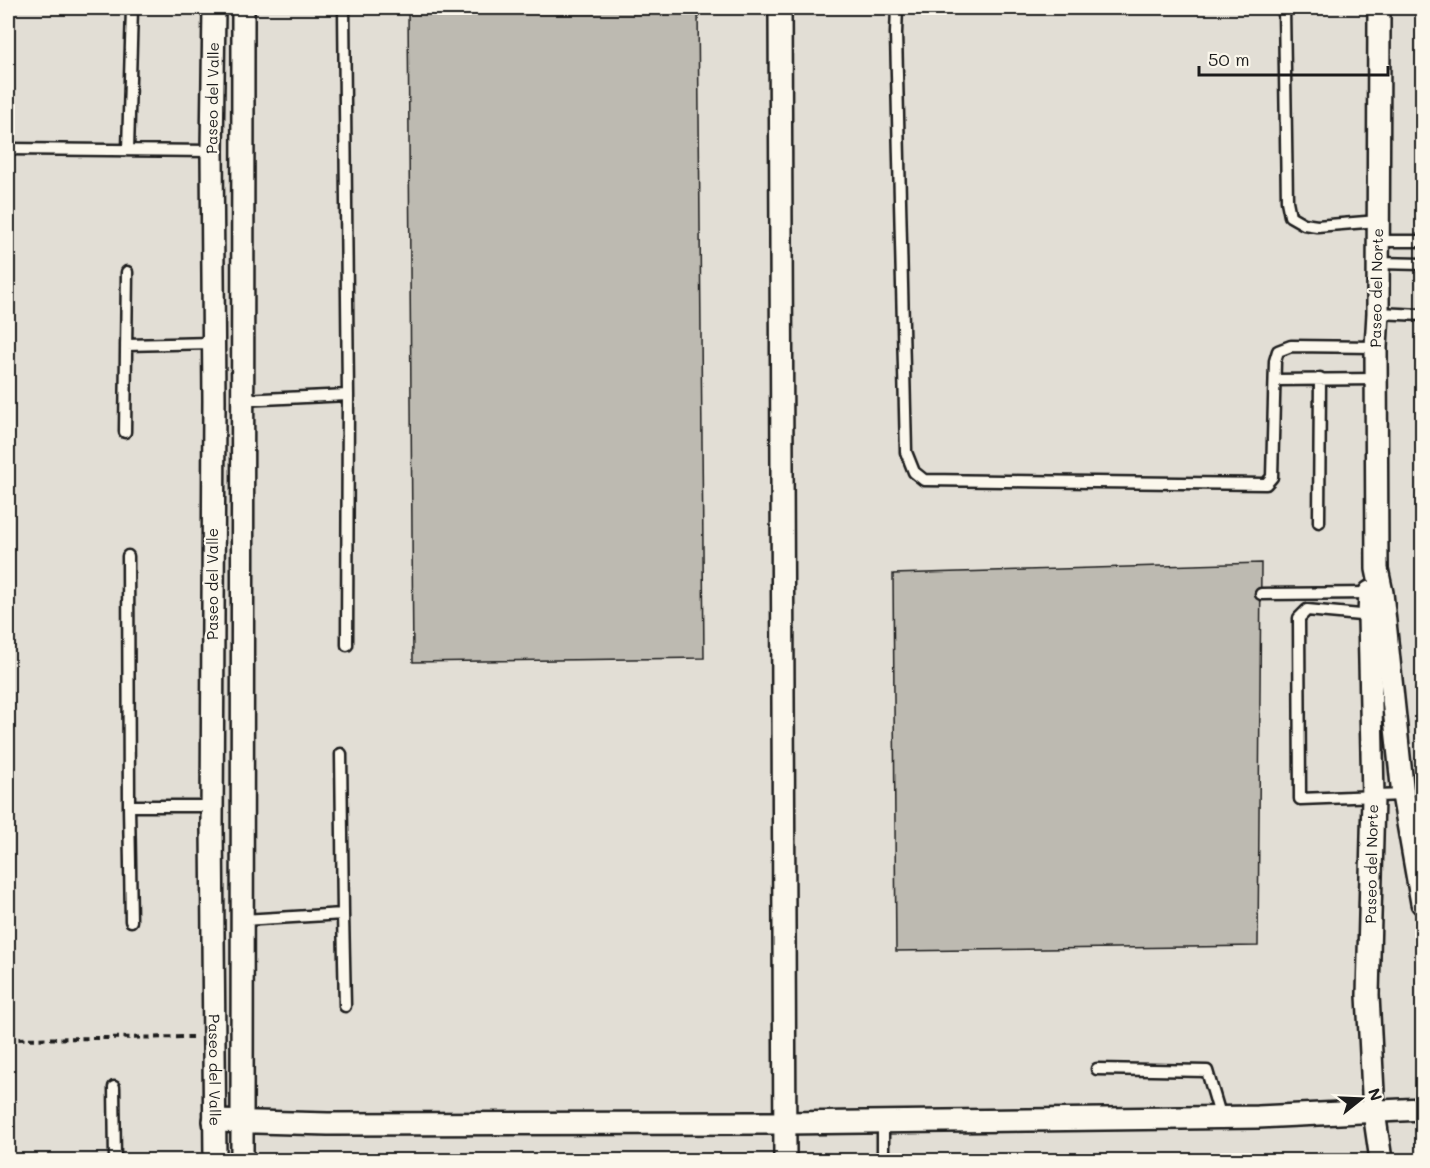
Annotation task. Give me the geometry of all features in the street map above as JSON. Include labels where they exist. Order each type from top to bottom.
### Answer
[{"type":"street","name":"Paseo del Valle","points":[[214,8],[212,806],[215,1161]]},
{"type":"street","name":"Paseo del Valle","points":[[242,1161],[243,8]]},
{"type":"street","points":[[780,8],[785,1161]]},
{"type":"street","name":"Paseo del Norte","points":[[1379,8],[1377,569],[1368,995],[1374,1113],[1381,1161]]},
{"type":"street","name":"Paseo del Norte","points":[[1376,616],[1422,903]]},
{"type":"street","points":[[214,1121],[328,1124],[784,1123],[1258,1118],[1422,1109]]},
{"type":"lane","points":[[128,150],[132,8]]},
{"type":"lane","points":[[344,8],[348,395],[347,645]]},
{"type":"lane","points":[[897,8],[906,452],[914,472],[924,480],[1266,484],[1272,477],[1275,361],[1278,351],[1291,346],[1376,347]]},
{"type":"lane","points":[[1284,8],[1287,201],[1290,216],[1304,224],[1378,231],[1422,241]]},
{"type":"lane","points":[[8,149],[212,151]]},
{"type":"lane","points":[[1378,263],[1422,264]]},
{"type":"lane","points":[[124,432],[127,272]]},
{"type":"lane","points":[[1378,313],[1422,315]]},
{"type":"lane","points":[[126,345],[213,343]]},
{"type":"lane","points":[[1319,522],[1320,378]]},
{"type":"lane","points":[[1275,380],[1377,379]]},
{"type":"lane","points":[[242,400],[348,395]]},
{"type":"lane","points":[[128,556],[131,921]]},
{"type":"lane","points":[[1261,594],[1376,593]]},
{"type":"lane","points":[[1376,616],[1307,610],[1299,618],[1300,799],[1403,795]]},
{"type":"lane","points":[[341,754],[345,1006]]},
{"type":"lane","points":[[129,806],[212,806]]},
{"type":"lane","points":[[242,920],[343,914]]},
{"type":"lane","points":[[1097,1069],[1207,1071],[1221,1118]]},
{"type":"lane","points":[[114,1087],[115,1161]]},
{"type":"lane","points":[[883,1121],[883,1161]]},
{"type":"path","points":[[8,1039],[214,1037]]},
{"type":"shaded area","points":[[8,8],[1422,8],[1422,1160],[8,1160]]},
{"type":"building","points":[[408,8],[698,8],[704,658],[413,662]]},
{"type":"building","points":[[1261,563],[1258,946],[896,951],[893,574]]}]
